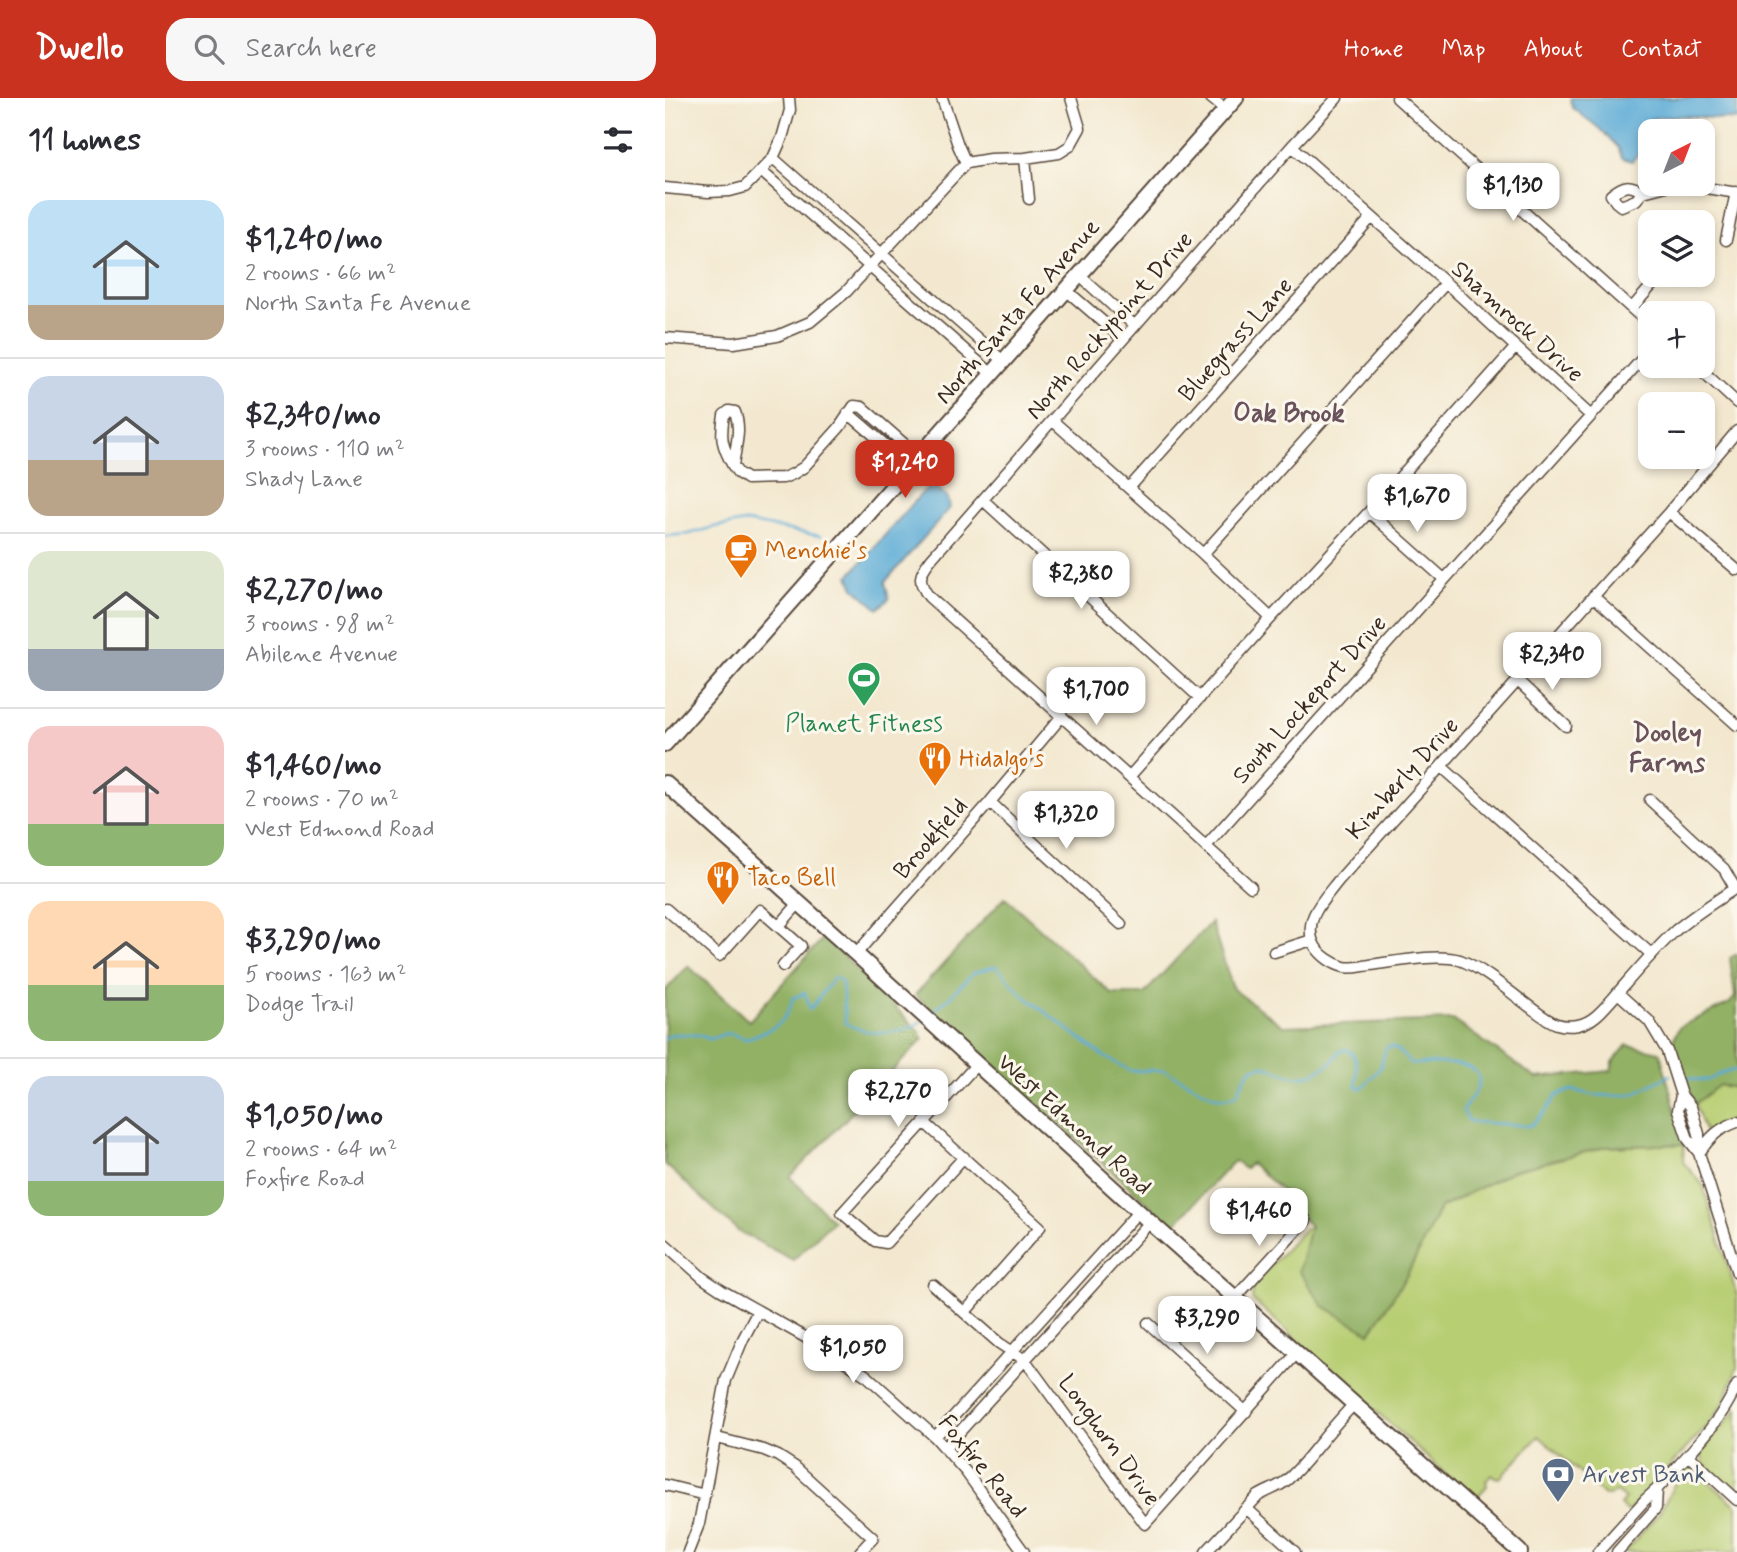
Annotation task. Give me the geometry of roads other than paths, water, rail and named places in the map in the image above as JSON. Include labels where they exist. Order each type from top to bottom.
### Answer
[{"type":"main road","name":"North Santa Fe Avenue","points":[[665,744],[1236,98]]},
{"type":"main road","name":"West Edmond Road","points":[[665,783],[1138,1212],[1520,1552]]},
{"type":"street","points":[[665,188],[708,192],[745,187],[773,158],[790,110],[789,98]]},
{"type":"street","points":[[942,98],[967,163]]},
{"type":"street","points":[[665,338],[734,342],[777,336],[810,322],[846,292],[967,163],[1059,153],[1070,146],[1080,128],[1071,98]]},
{"type":"street","points":[[1211,98],[1226,110]]},
{"type":"street","name":"North Rockypoint Drive","points":[[1062,716],[929,597],[920,583],[922,570],[1292,146],[1337,98]]},
{"type":"street","points":[[1397,98],[1638,314]]},
{"type":"street","name":"Shamrock Drive","points":[[1292,146],[1591,416]]},
{"type":"street","points":[[773,158],[1003,361]]},
{"type":"street","points":[[1025,158],[1029,199]]},
{"type":"street","points":[[761,171],[992,374]]},
{"type":"street","points":[[1715,189],[1736,192],[1725,240]]},
{"type":"street","name":"Bluegrass Lane","points":[[1129,488],[1371,218]]},
{"type":"street","points":[[1079,275],[1135,326]]},
{"type":"street","points":[[1203,554],[1445,283]]},
{"type":"street","points":[[1632,308],[1650,287]]},
{"type":"street","points":[[1066,289],[1123,339]]},
{"type":"street","points":[[1129,777],[1515,348]]},
{"type":"street","name":"South Lockeport Drive","points":[[1206,846],[1638,363]]},
{"type":"street","points":[[1710,378],[1737,403]]},
{"type":"street","points":[[733,466],[739,421],[735,412],[729,411],[724,415],[722,440],[733,466],[747,479],[783,478],[804,467],[839,429],[848,413],[915,462]]},
{"type":"street","points":[[1053,421],[1271,618]]},
{"type":"street","name":"Kimberly Drive","points":[[1312,940],[1311,920],[1338,881],[1669,512],[1737,431]]},
{"type":"street","points":[[983,500],[1200,698]]},
{"type":"street","points":[[1369,512],[1444,579]]},
{"type":"street","points":[[1669,512],[1737,570]]},
{"type":"street","points":[[1593,596],[1737,725]]},
{"type":"street","points":[[1518,681],[1566,726]]},
{"type":"street","points":[[1062,716],[1251,887]]},
{"type":"street","name":"Brookfield","points":[[856,954],[1062,716]]},
{"type":"street","points":[[1441,765],[1651,954]]},
{"type":"street","points":[[1274,952],[1312,940],[1320,954],[1346,968],[1425,959],[1457,959],[1491,977],[1557,1024],[1580,1024],[1591,1020],[1677,929],[1736,888],[1724,869],[1650,800]]},
{"type":"street","points":[[990,802],[1121,924]]},
{"type":"street","points":[[779,926],[799,903]]},
{"type":"street","points":[[667,909],[719,956],[760,910],[801,946],[783,966]]},
{"type":"street","points":[[1618,993],[1649,1021],[1667,1051],[1681,1095],[1691,1107],[1699,1134],[1699,1153],[1736,1262]]},
{"type":"street","points":[[964,1157],[886,1243],[875,1241],[842,1213],[976,1065]]},
{"type":"street","points":[[1699,1153],[1710,1137],[1737,1122]]},
{"type":"street","points":[[925,1123],[1040,1227],[965,1312]]},
{"type":"street","points":[[935,1437],[1138,1212]]},
{"type":"street","points":[[1235,1298],[1306,1220]]},
{"type":"street","points":[[945,1448],[1150,1222]]},
{"type":"street","name":"Foxfire Road","points":[[667,1249],[721,1290],[857,1368],[915,1417],[966,1472],[1020,1551]]},
{"type":"street","name":"Longhorn Drive","points":[[933,1285],[999,1343],[1025,1360],[1145,1524],[1297,1353]]},
{"type":"street","points":[[688,1552],[699,1524],[726,1380],[758,1311]]},
{"type":"street","points":[[1148,1323],[1246,1412]]},
{"type":"street","points":[[1598,1552],[1710,1430],[1723,1414],[1737,1385]]},
{"type":"street","points":[[1206,1552],[1258,1496],[1278,1487],[1308,1460],[1354,1404]]},
{"type":"street","points":[[717,1438],[764,1450],[795,1467],[873,1538],[860,1552]]},
{"type":"street","points":[[1688,1455],[1737,1500]]},
{"type":"street","points":[[665,1485],[705,1495]]},
{"type":"street","points":[[1618,1552],[1656,1508],[1657,1489]]},
{"type":"street","points":[[1246,1508],[1295,1552]]},
{"type":"water","points":[[1570,98],[1737,98],[1737,120],[1686,116],[1638,119],[1638,154],[1632,161],[1622,158],[1618,147],[1573,108]]},
{"type":"water","points":[[934,485],[948,498],[950,508],[885,582],[889,599],[878,609],[854,588],[849,576],[922,493]]},
{"type":"waterway","points":[[665,536],[689,534],[746,522],[820,536]]},
{"type":"waterway","points":[[930,1014],[973,973],[996,966],[1023,995],[1103,1056],[1131,1071],[1164,1070],[1223,1098],[1236,1095],[1252,1068],[1265,1066],[1292,1076],[1311,1075],[1346,1049],[1356,1060],[1356,1086],[1362,1088],[1380,1068],[1386,1048],[1391,1046],[1411,1064],[1453,1064],[1473,1070],[1478,1076],[1478,1086],[1463,1111],[1468,1120],[1474,1122],[1530,1126],[1545,1112],[1557,1095],[1572,1090],[1593,1095],[1633,1094],[1670,1075]]},
{"type":"waterway","points":[[665,1038],[673,1034],[698,1035],[710,1039],[728,1033],[746,1039],[776,1026],[786,1016],[793,998],[805,993],[810,1010],[834,977],[842,982],[845,1023],[865,1031],[885,1032],[899,1031],[922,1021]]},
{"type":"waterway","points":[[1680,1077],[1709,1080],[1724,1072],[1737,1070]]},
{"type":"place","name":"Menchie's","points":[[741,580]]},
{"type":"place","name":"Planet Fitness","points":[[864,708]]},
{"type":"place","name":"Hidalgo's","points":[[935,788]]},
{"type":"place","name":"Taco Bell","points":[[723,907]]},
{"type":"place","name":"Arvest Bank","points":[[1558,1504]]},
{"type":"district","name":"Oak Brook","points":[[1289,412]]},
{"type":"district","name":"Dooley Farms","points":[[1667,747]]}]
